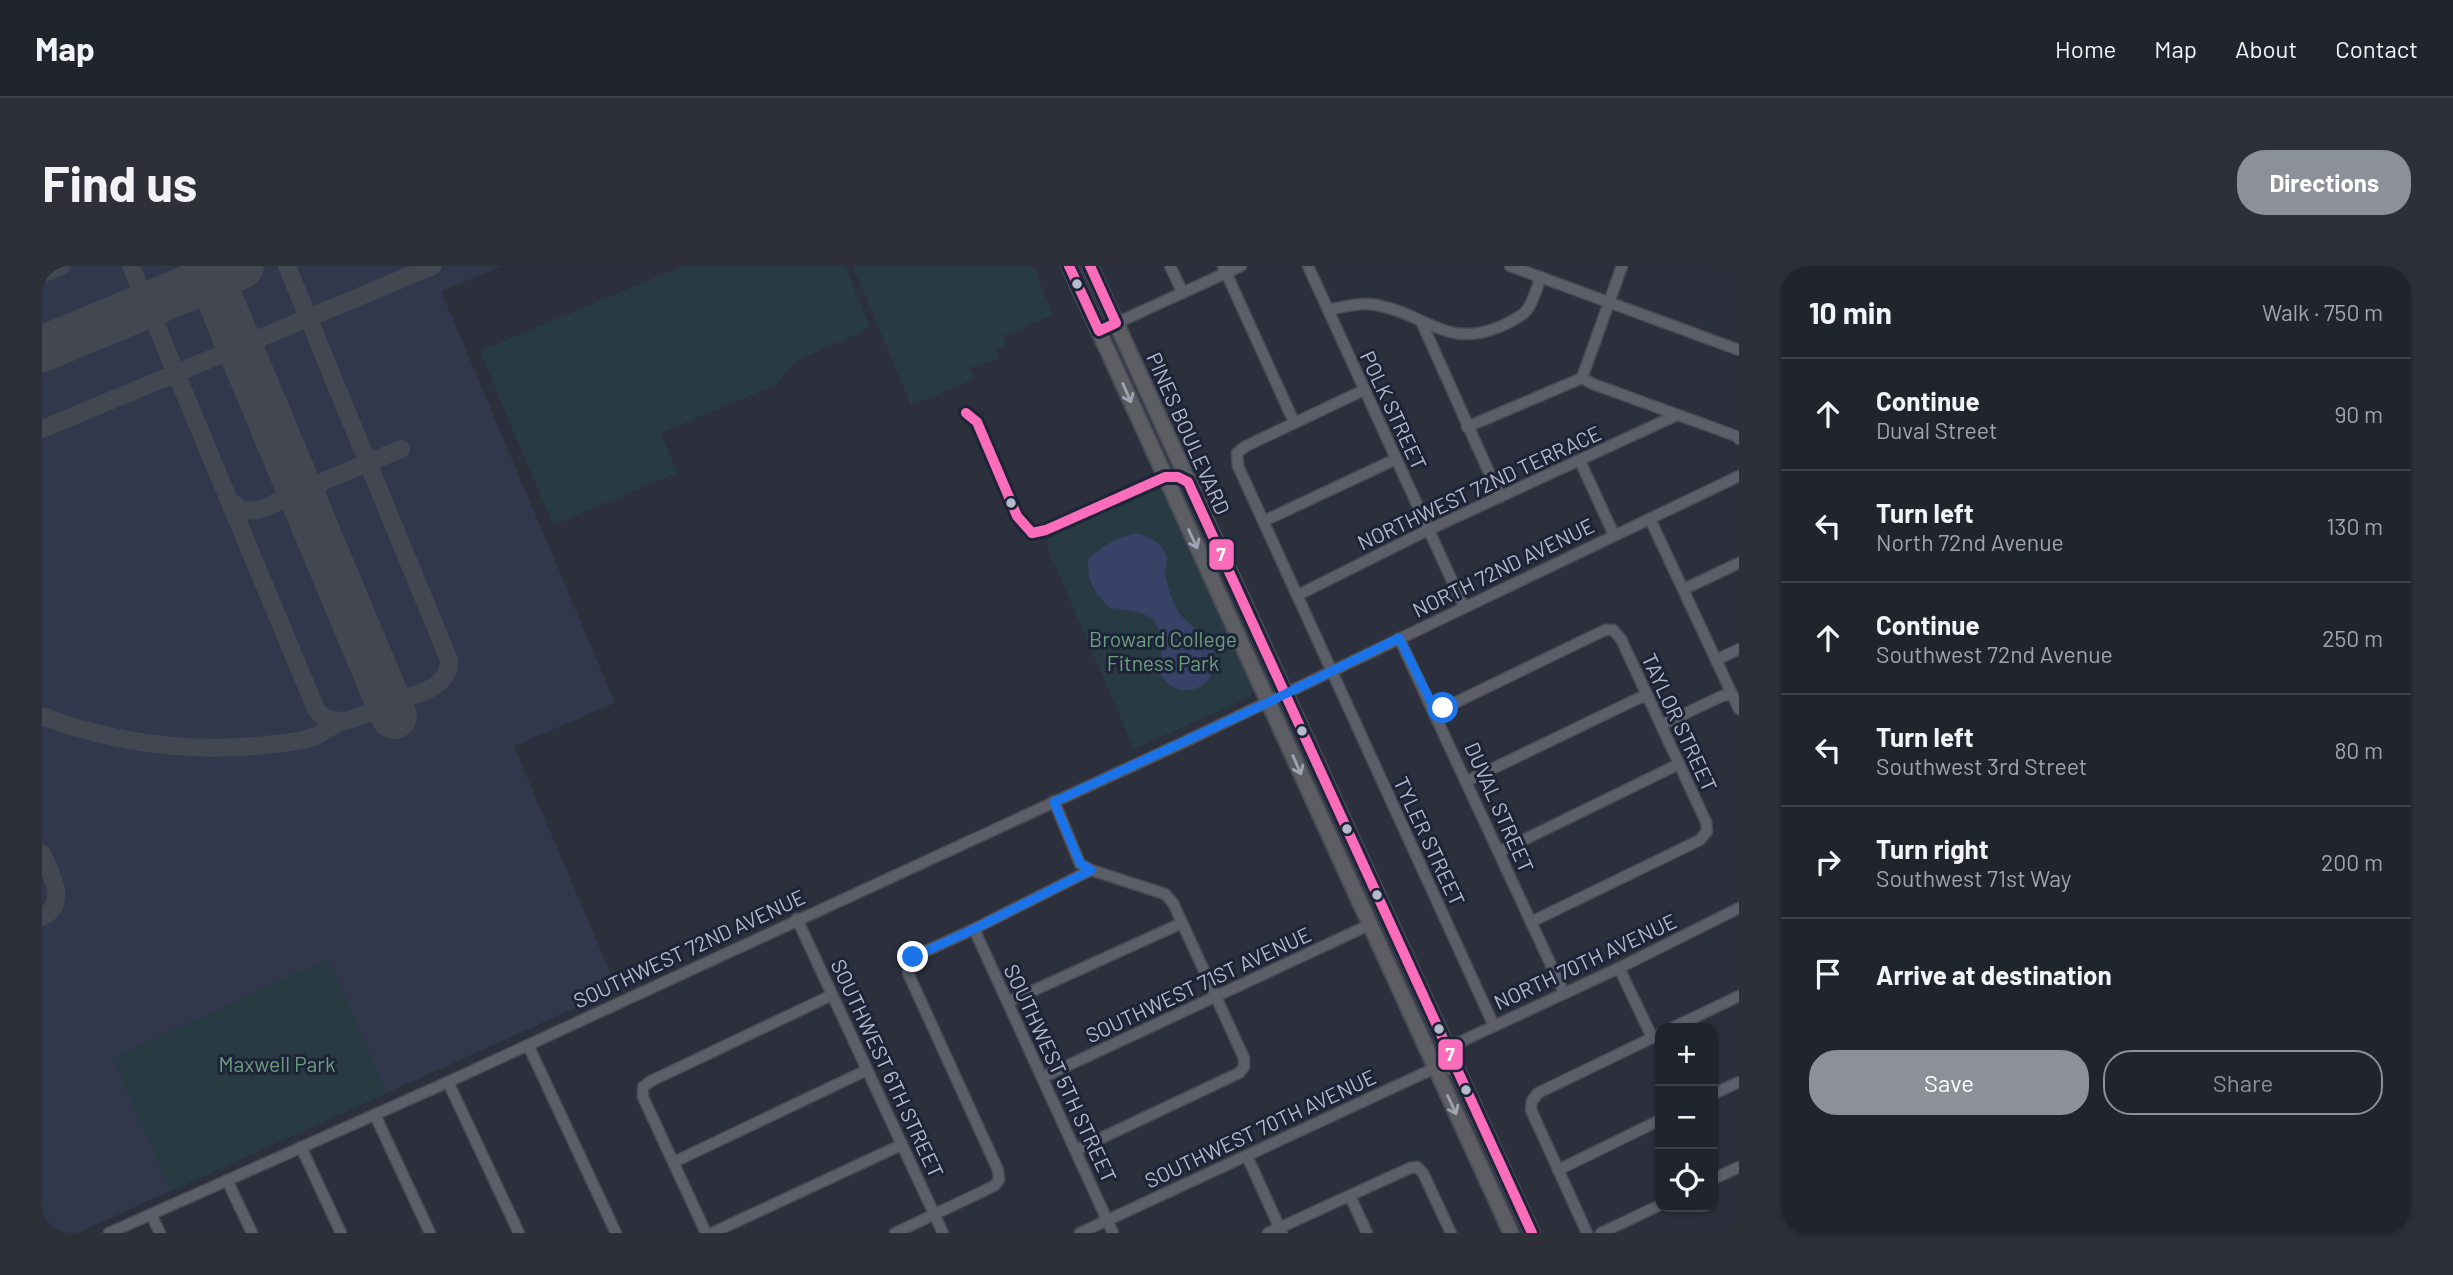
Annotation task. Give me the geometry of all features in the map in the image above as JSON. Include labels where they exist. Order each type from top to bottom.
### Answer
[{"type":"highway","name":"PINES BOULEVARD","points":[[1069,266],[1397,987]]},
{"type":"highway","name":"PINES BOULEVARD","points":[[1090,266],[1393,931]]},
{"type":"highway","points":[[1165,477],[1178,477],[1188,482]]},
{"type":"highway","points":[[1348,879],[1356,877],[1365,884],[1386,930],[1393,931],[1532,1233]]},
{"type":"highway","points":[[1397,987],[1409,995],[1437,1047],[1447,1048]]},
{"type":"highway","points":[[1397,987],[1511,1233]]},
{"type":"street","points":[[1170,266],[1183,293]]},
{"type":"street","points":[[1099,331],[1183,293],[1224,270],[1241,266]]},
{"type":"street","name":"POLK STREET","points":[[1308,266],[1464,607]]},
{"type":"street","points":[[1510,266],[1739,350]]},
{"type":"street","points":[[1582,378],[1622,266]]},
{"type":"street","points":[[1224,270],[1294,422],[1364,390]]},
{"type":"street","points":[[1328,310],[1373,304],[1464,336],[1480,335],[1524,315],[1530,308],[1541,277]]},
{"type":"street","points":[[1421,321],[1500,497]]},
{"type":"street","points":[[1467,427],[1582,378],[1739,439]]},
{"type":"street","name":"NORTHWEST 72ND TERRACE","points":[[1298,595],[1428,530],[1677,415]]},
{"type":"street","name":"TYLER STREET","points":[[1294,422],[1237,453],[1238,466],[1493,1026]]},
{"type":"street","points":[[1264,521],[1396,459]]},
{"type":"street","points":[[1580,461],[1614,535]]},
{"type":"street","name":"NORTH 72ND AVENUE","points":[[1284,695],[1739,477]]},
{"type":"street","points":[[1650,519],[1739,709]]},
{"type":"street","points":[[1684,589],[1739,563]]},
{"type":"street","name":"TAYLOR STREET","points":[[1436,712],[1605,630],[1614,630],[1706,822],[1707,831],[1700,840],[1531,922]]},
{"type":"street","name":"DUVAL STREET","points":[[1399,638],[1436,712],[1564,993]]},
{"type":"street","points":[[1716,660],[1739,649]]},
{"type":"street","points":[[1661,725],[1722,696],[1732,694]]},
{"type":"street","name":"SOUTHWEST 72ND AVENUE","points":[[109,1233],[448,1082],[1284,695]]},
{"type":"street","points":[[1467,781],[1639,698],[1648,697]]},
{"type":"street","points":[[1499,852],[1679,764]]},
{"type":"street","points":[[1054,802],[1080,863],[1091,870],[1165,894],[1173,903],[1244,1058],[1244,1067],[1239,1073],[1076,1150]]},
{"type":"street","points":[[895,1233],[993,1186],[999,1180],[998,1170],[908,973],[908,963],[913,957],[1091,870]]},
{"type":"street","name":"NORTH 70TH AVENUE","points":[[1447,1048],[1619,968],[1739,908]]},
{"type":"street","name":"SOUTHWEST 6TH STREET","points":[[797,919],[943,1233]]},
{"type":"street","points":[[1008,1003],[1182,923]]},
{"type":"street","name":"SOUTHWEST 71ST AVENUE","points":[[1043,1077],[1369,925]]},
{"type":"street","name":"SOUTHWEST 5TH STREET","points":[[974,929],[1113,1233]]},
{"type":"street","points":[[1619,968],[1655,1034]]},
{"type":"street","points":[[706,1233],[643,1097],[643,1087],[650,1081],[832,995]]},
{"type":"street","points":[[1682,1023],[1739,996]]},
{"type":"street","points":[[1587,1233],[1531,1110],[1532,1101],[1538,1093],[1655,1036]]},
{"type":"street","points":[[528,1045],[616,1233]]},
{"type":"street","points":[[1435,1068],[1444,1067],[1458,1072]]},
{"type":"street","name":"SOUTHWEST 70TH AVENUE","points":[[1080,1233],[1435,1068]]},
{"type":"street","points":[[674,1162],[867,1070]]},
{"type":"street","points":[[448,1082],[519,1233]]},
{"type":"street","points":[[1718,1092],[1739,1082]]},
{"type":"street","points":[[375,1115],[430,1233]]},
{"type":"street","points":[[1558,1170],[1655,1122]]},
{"type":"street","points":[[712,1233],[901,1145]]},
{"type":"street","points":[[301,1147],[341,1233]]},
{"type":"street","points":[[1247,1156],[1280,1230]]},
{"type":"street","points":[[1268,1233],[1280,1230],[1417,1167],[1423,1173],[1451,1233]]},
{"type":"street","points":[[1718,1178],[1739,1167]]},
{"type":"street","points":[[227,1180],[252,1233]]},
{"type":"street","points":[[1350,1196],[1367,1233]]},
{"type":"street","points":[[1601,1233],[1655,1207]]},
{"type":"street","points":[[151,1214],[160,1233]]},
{"type":"shaded area","points":[[42,266],[502,266],[441,291],[615,703],[514,746],[617,989],[77,1233],[42,1233]]},
{"type":"green space","points":[[683,266],[845,266],[869,325],[865,331],[794,362],[776,385],[661,433],[677,473],[553,525],[480,351]]},
{"type":"green space","points":[[853,266],[1033,266],[1053,315],[1003,336],[1007,346],[996,351],[999,359],[970,368],[975,379],[911,405]]},
{"type":"green space","name":"Broward College Fitness Park","points":[[1154,487],[1166,494],[1253,687],[1252,696],[1134,749],[1048,549],[1047,537],[1053,530]]},
{"type":"green space","name":"Maxwell Park","points":[[328,959],[387,1093],[171,1191],[113,1058]]},
{"type":"water","points":[[1137,533],[1164,550],[1167,561],[1165,570],[1174,604],[1213,650],[1215,666],[1212,674],[1202,686],[1195,689],[1179,689],[1170,685],[1160,674],[1161,644],[1156,624],[1141,613],[1110,608],[1096,592],[1091,581],[1088,560],[1110,543]]},
{"type":"taxiway","points":[[42,274],[62,266]]},
{"type":"taxiway","points":[[130,312],[139,295],[131,266]]},
{"type":"taxiway","points":[[130,312],[147,316],[156,325],[316,709],[321,715],[334,721],[356,718],[387,700],[420,693],[434,686],[445,675],[449,660],[287,266]]},
{"type":"taxiway","points":[[42,429],[220,355],[229,346],[233,331],[247,339],[260,338],[433,266]]},
{"type":"taxiway","points":[[139,285],[150,296],[164,298]]},
{"type":"taxiway","points":[[247,365],[248,350],[260,338]]},
{"type":"taxiway","points":[[293,475],[303,483],[317,484],[401,449]]},
{"type":"taxiway","points":[[228,499],[241,510],[267,507],[288,491],[293,475]]},
{"type":"taxiway","points":[[307,508],[310,492],[321,483]]},
{"type":"taxiway","points":[[42,716],[120,738],[200,748],[299,741],[317,735],[342,721]]},
{"type":"taxiway","points":[[42,853],[56,888],[55,904],[42,917]]},
{"type":"runway","points":[[206,266],[394,716]]},
{"type":"runway","points":[[42,349],[241,266]]},
{"type":"transit line","name":"7","points":[[1069,266],[1099,331],[1116,323],[1090,266]]},
{"type":"transit line","name":"7","points":[[966,413],[977,422],[1017,516],[1032,533]]},
{"type":"transit line","name":"7","points":[[1032,533],[1046,530],[1165,477],[1178,477],[1188,482],[1532,1233]]},
{"type":"route","points":[[913,957],[1091,870],[1080,863],[1054,802],[1399,638],[1436,712],[1443,708]]}]
